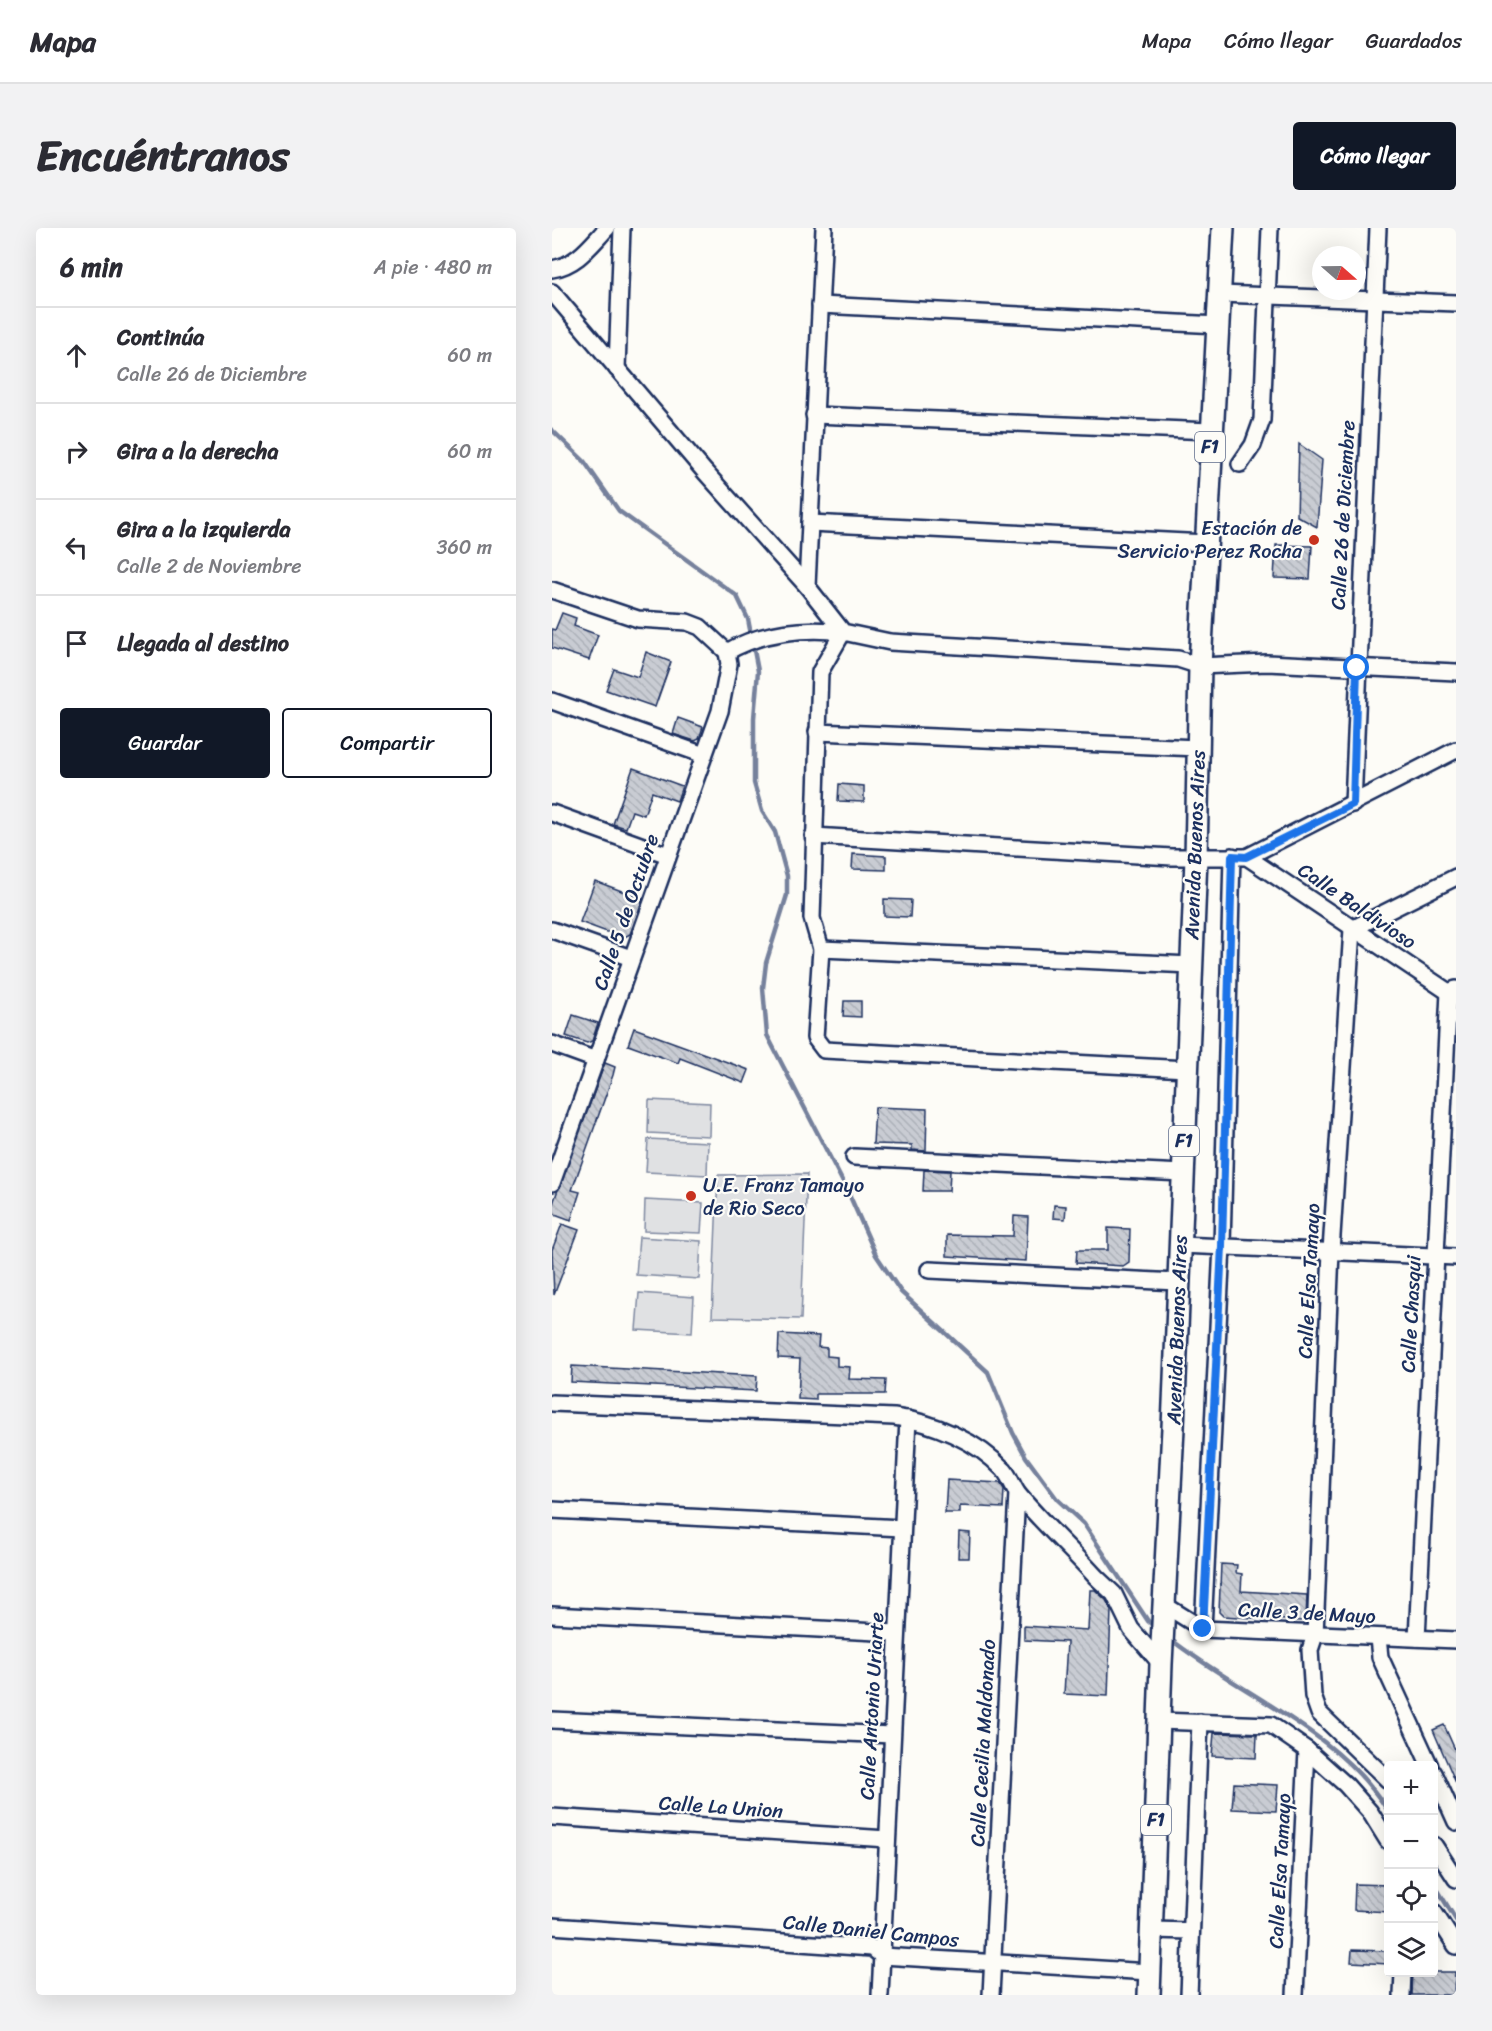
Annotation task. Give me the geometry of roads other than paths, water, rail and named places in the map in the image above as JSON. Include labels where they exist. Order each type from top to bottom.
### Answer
[{"type":"highway","name":"F1","points":[[1200,666],[1223,228]]},
{"type":"highway","name":"Avenida Buenos Aires","points":[[1149,1995],[1161,1655],[1192,965],[1200,666]]},
{"type":"street","points":[[552,269],[566,267],[579,258],[607,228]]},
{"type":"street","points":[[617,369],[622,228]]},
{"type":"street","points":[[807,586],[824,228]]},
{"type":"street","points":[[1240,464],[1253,445],[1262,420],[1270,228]]},
{"type":"street","name":"Calle 26 de Diciembre","points":[[1353,804],[1357,668],[1378,228]]},
{"type":"street","points":[[552,292],[807,586],[843,632]]},
{"type":"street","points":[[1220,294],[1456,303]]},
{"type":"street","points":[[820,305],[1218,325]]},
{"type":"street","points":[[814,415],[1211,431]]},
{"type":"street","points":[[810,523],[1206,543]]},
{"type":"street","points":[[552,590],[613,608],[638,619],[687,622],[700,627],[727,652],[741,644],[816,629],[890,642],[1178,658],[1200,666],[1267,663],[1456,672]]},
{"type":"street","points":[[843,632],[820,672],[812,918],[821,949],[815,1038],[824,1050],[1187,1069]]},
{"type":"street","name":"Calle 5 de Octubre","points":[[552,1183],[556,1156],[596,1059],[726,690],[729,664],[727,652]]},
{"type":"street","points":[[552,700],[704,755]]},
{"type":"street","points":[[818,732],[1198,748]]},
{"type":"street","points":[[813,836],[1196,858],[1239,857],[1353,804],[1456,750]]},
{"type":"street","points":[[552,813],[668,855]]},
{"type":"street","points":[[1203,1629],[1239,857]]},
{"type":"street","name":"Calle Baldivioso","points":[[1239,857],[1454,993]]},
{"type":"street","points":[[1352,929],[1456,877]]},
{"type":"street","name":"Calle Elsa Tamayo","points":[[1352,929],[1331,1251],[1315,1635],[1310,1650],[1313,1696],[1319,1713],[1384,1775]]},
{"type":"street","points":[[552,930],[631,958]]},
{"type":"street","points":[[821,949],[1192,965]]},
{"type":"street","name":"Calle Chasqui","points":[[1417,1638],[1434,1256],[1454,993]]},
{"type":"street","points":[[552,1044],[596,1059]]},
{"type":"street","points":[[854,1156],[1183,1173]]},
{"type":"street","points":[[1180,1245],[1456,1257]]},
{"type":"street","points":[[929,1270],[1178,1282]]},
{"type":"street","points":[[552,1403],[908,1419],[955,1435],[983,1452],[1005,1471],[1017,1493],[1096,1577],[1108,1586],[1131,1629],[1161,1655]]},
{"type":"street","name":"Calle Antonio Uriarte","points":[[880,1995],[908,1419]]},
{"type":"street","name":"Calle Cecilia Maldonado","points":[[991,1995],[1017,1493]]},
{"type":"street","points":[[552,1510],[902,1528]]},
{"type":"street","name":"Calle 3 de Mayo","points":[[1163,1610],[1203,1629],[1456,1640]]},
{"type":"street","points":[[552,1615],[896,1633]]},
{"type":"street","points":[[1378,1638],[1380,1657],[1428,1761]]},
{"type":"street","points":[[552,1720],[892,1735]]},
{"type":"street","points":[[1159,1721],[1271,1725],[1307,1750],[1370,1812],[1384,1833]]},
{"type":"street","points":[[1189,1995],[1200,1722]]},
{"type":"street","name":"Calle Elsa Tamayo","points":[[1295,1995],[1307,1750]]},
{"type":"street","points":[[1438,1782],[1456,1822]]},
{"type":"street","name":"Calle La Union","points":[[552,1817],[887,1839]]},
{"type":"street","points":[[1438,1851],[1456,1879]]},
{"type":"street","points":[[1438,1918],[1456,1946]]},
{"type":"street","name":"Calle Daniel Campos","points":[[552,1926],[872,1948],[882,1956],[1150,1972]]},
{"type":"street","points":[[1153,1930],[1190,1931]]},
{"type":"street","points":[[1402,1995],[1403,1977]]},
{"type":"waterway","points":[[552,430],[584,461],[619,511],[737,596],[748,619],[758,671],[754,718],[754,783],[762,811],[775,832],[787,876],[787,895],[766,963],[763,988],[767,1035],[849,1194],[876,1255],[901,1292],[988,1372],[1013,1433],[1026,1457],[1057,1499],[1084,1524],[1148,1621],[1157,1629]]},
{"type":"waterway","points":[[1169,1638],[1316,1736],[1343,1758],[1367,1783],[1384,1806]]},
{"type":"waterway","points":[[1438,1891],[1456,1920]]},
{"type":"place","name":"Estación de Servicio Perez Rocha","points":[[1314,540]]},
{"type":"place","name":"U.E. Franz Tamayo de Rio Seco","points":[[691,1196]]}]
